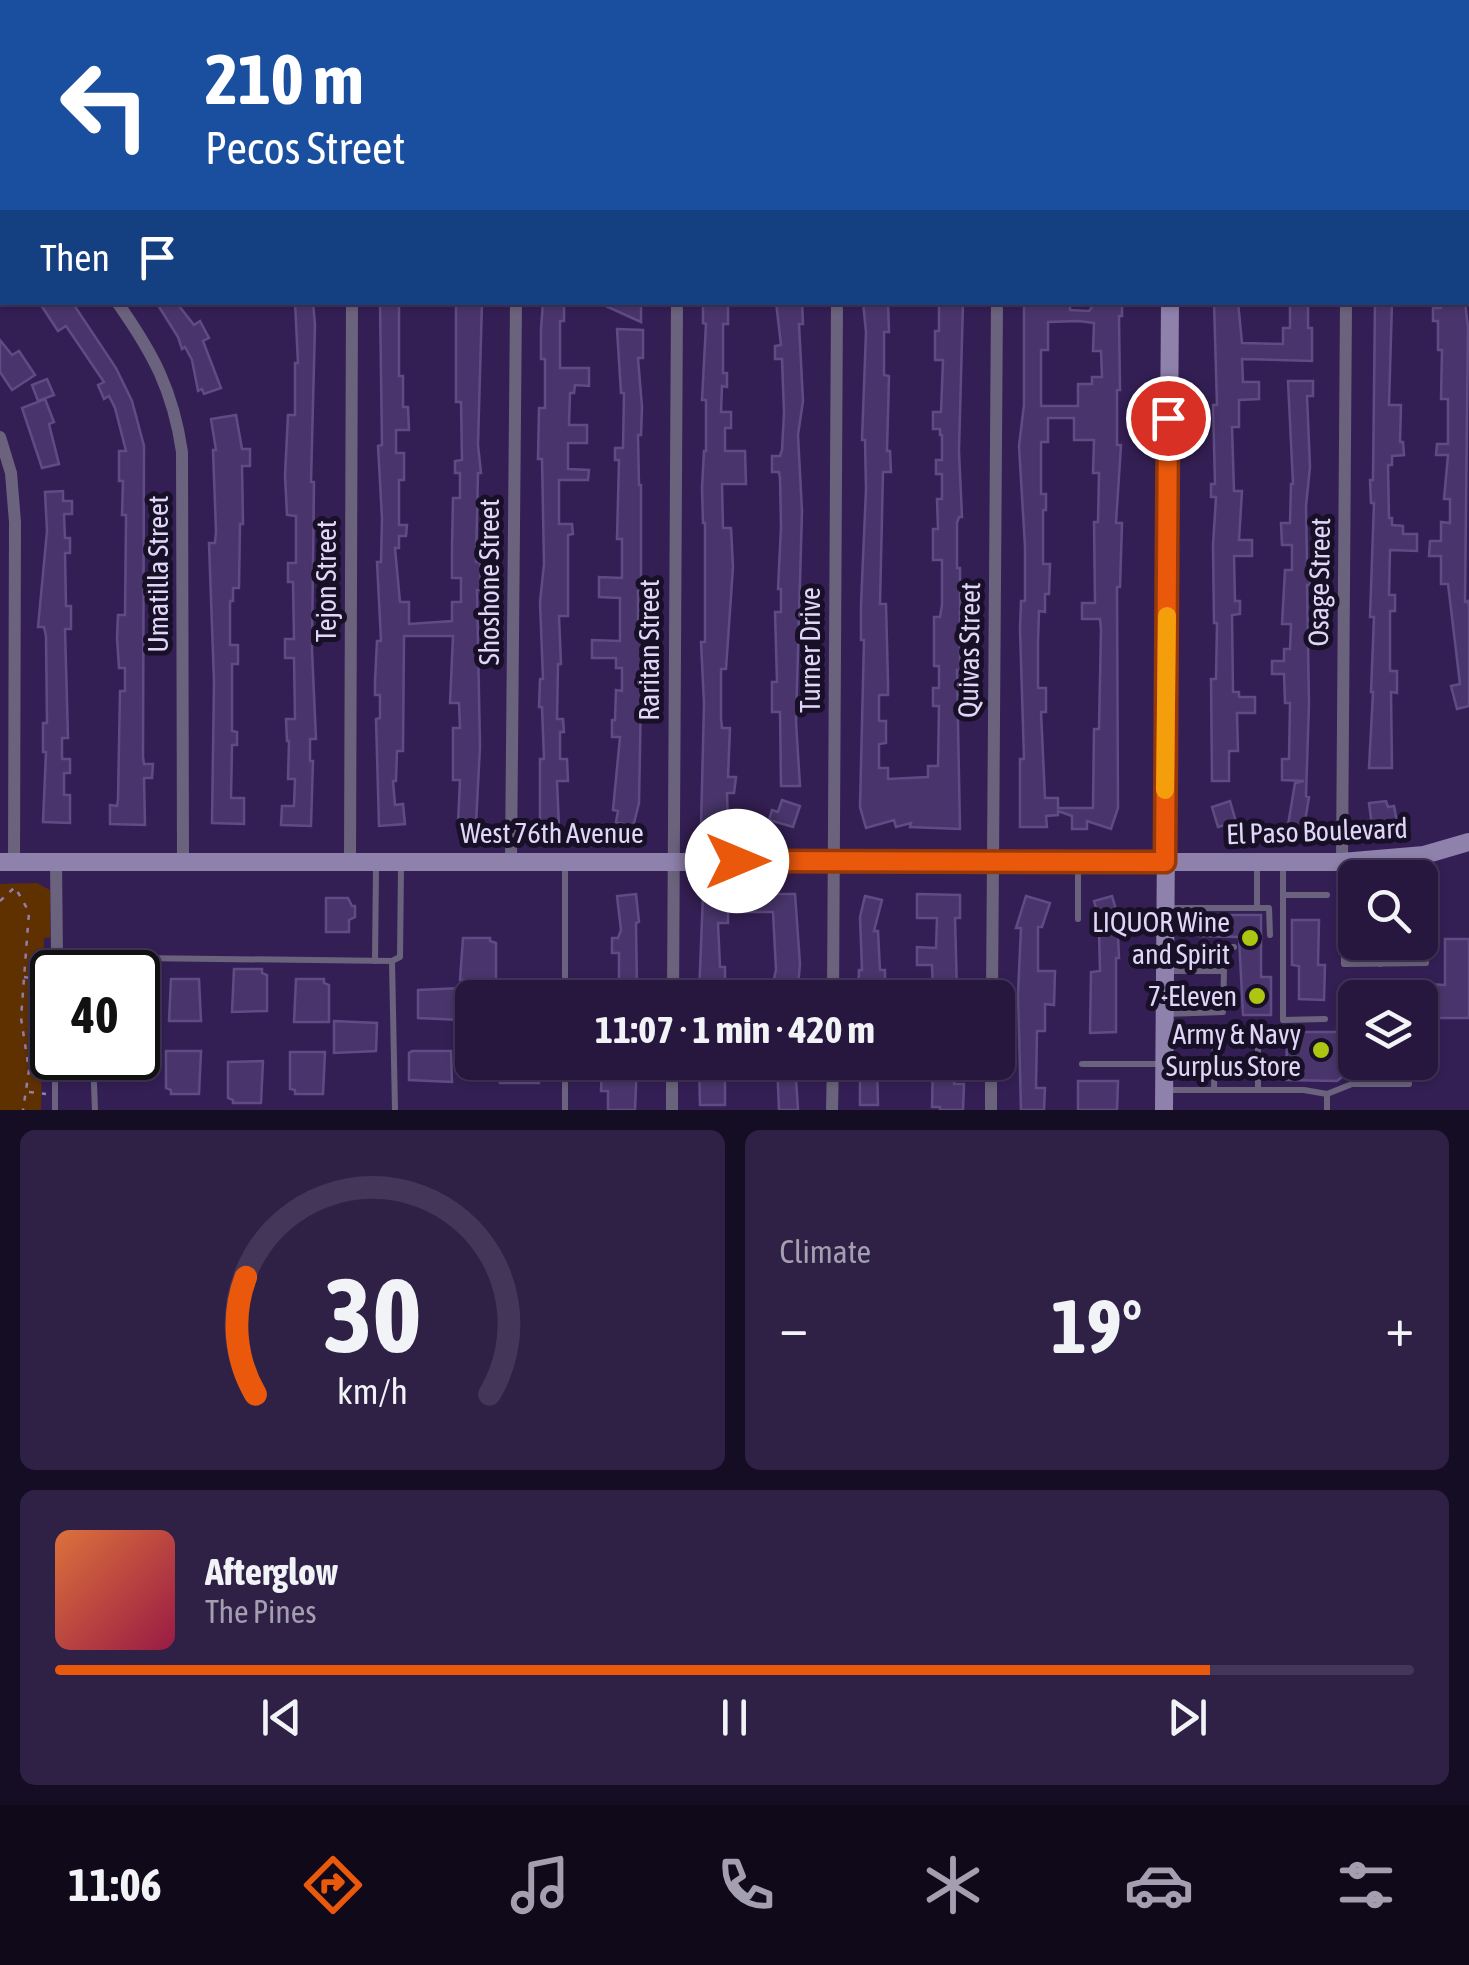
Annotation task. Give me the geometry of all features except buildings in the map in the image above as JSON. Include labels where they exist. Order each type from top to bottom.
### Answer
[{"type":"street","name":"Umatilla Street","points":[[119,305],[161,372],[174,406],[182,452],[183,862]]},
{"type":"street","name":"Tejon Street","points":[[350,861],[352,305]]},
{"type":"street","name":"Shoshone Street","points":[[511,861],[516,305]]},
{"type":"street","name":"Raritan Street","points":[[672,980],[676,305]]},
{"type":"street","name":"Turner Drive","points":[[833,980],[837,305]]},
{"type":"street","name":"Quivas Street","points":[[992,980],[997,305]]},
{"type":"street","points":[[1164,1110],[1170,305]]},
{"type":"street","name":"Osage Street","points":[[1342,860],[1346,305]]},
{"type":"street","points":[[0,437],[11,473],[15,522],[7,862]]},
{"type":"street","name":"El Paso Boulevard","points":[[1365,860],[1424,855],[1469,842]]},
{"type":"street","name":"West 76th Avenue","points":[[7,862],[1165,862]]},
{"type":"street","points":[[56,862],[56,950]]},
{"type":"street","name":"El Paso Boulevard","points":[[1165,862],[1338,862]]},
{"type":"street","points":[[672,1080],[672,1110]]},
{"type":"street","points":[[832,1080],[832,1110]]},
{"type":"street","points":[[991,1080],[991,1110]]},
{"type":"lane","points":[[1344,960],[1344,964],[1426,963],[1424,855]]},
{"type":"lane","points":[[375,961],[376,861]]},
{"type":"lane","points":[[160,958],[392,962],[400,957],[400,861]]},
{"type":"lane","points":[[565,861],[565,980]]},
{"type":"lane","points":[[1078,862],[1078,919]]},
{"type":"lane","points":[[1257,862],[1257,908]]},
{"type":"lane","points":[[1283,862],[1283,1020],[1325,1019]]},
{"type":"lane","points":[[1283,896],[1327,895]]},
{"type":"lane","points":[[1164,908],[1270,908],[1270,935]]},
{"type":"lane","points":[[1164,948],[1234,947]]},
{"type":"lane","points":[[392,962],[395,1110]]},
{"type":"lane","points":[[1164,971],[1224,971],[1224,1012],[1164,1014]]},
{"type":"lane","points":[[1214,1090],[1215,1034]]},
{"type":"lane","points":[[1258,1037],[1258,1090]]},
{"type":"lane","points":[[1082,1064],[1164,1064]]},
{"type":"lane","points":[[54,1110],[55,1080]]},
{"type":"lane","points":[[94,1080],[94,1110]]},
{"type":"lane","points":[[564,1110],[565,1080]]},
{"type":"lane","points":[[1164,1090],[1327,1094],[1352,1084],[1409,1084],[1409,1080]]},
{"type":"lane","points":[[1327,1094],[1327,1110]]},
{"type":"path","points":[[0,901],[15,887],[28,912],[21,1018],[30,1070],[23,1110]]},
{"type":"path","points":[[23,977],[30,978]]},
{"type":"path","points":[[28,1092],[55,1094]]},
{"type":"shaded area","points":[[37,883],[50,890],[50,937],[44,938],[44,950],[30,950],[30,1080],[42,1080],[41,1110],[0,1110],[0,884]]},
{"type":"slow traffic","points":[[1165,790],[1167,616]]},
{"type":"place","name":"LIQUOR Wine and Spirit","points":[[1250,938]]},
{"type":"place","name":"7-Eleven","points":[[1257,996]]},
{"type":"place","name":"Army & Navy Surplus Store","points":[[1321,1050]]},
{"type":"route","points":[[737,861],[1165,862],[1168,418]]}]
